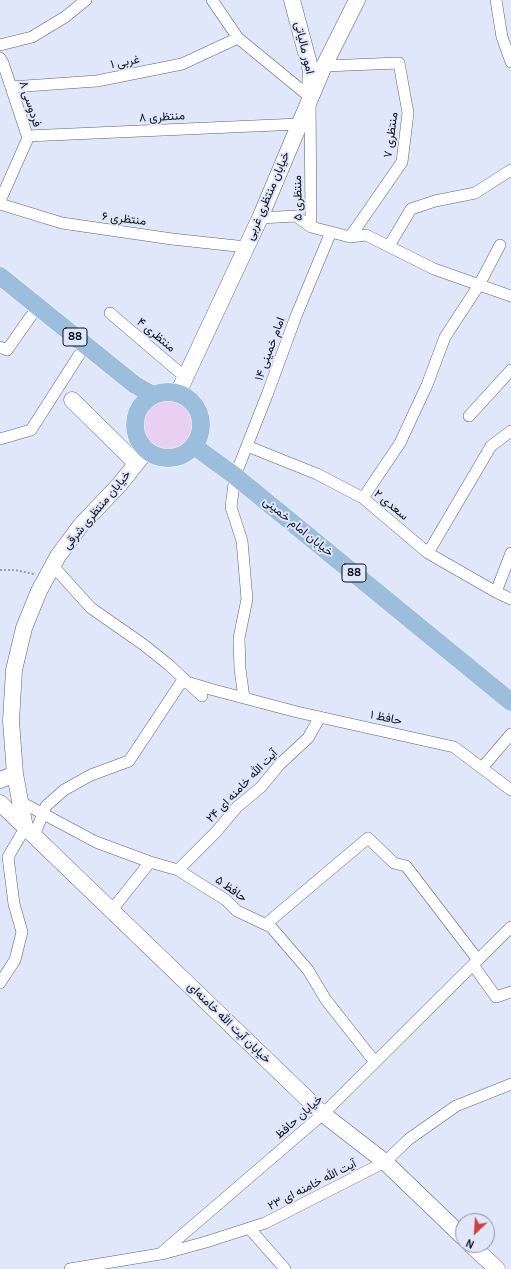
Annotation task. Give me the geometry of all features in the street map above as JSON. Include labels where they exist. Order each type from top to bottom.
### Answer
[{"type":"main road","name":"امور مالیاتی","points":[[292,0],[318,68]]},
{"type":"main road","name":"خیابان منتظری غربی","points":[[182,385],[260,218],[310,97],[318,68],[357,0]]},
{"type":"main road","name":"88","points":[[0,276],[135,385],[153,395]]},
{"type":"main road","name":"88","points":[[0,291],[127,394],[136,414],[136,434],[140,443],[142,457]]},
{"type":"main road","points":[[72,400],[142,457],[177,457],[186,453],[194,446],[200,437],[202,426],[201,415],[196,405],[188,398],[182,385],[153,395],[140,406],[136,414]]},
{"type":"main road","name":"خیابان امام خمینی","points":[[194,446],[235,476],[511,702]]},
{"type":"main road","name":"خیابان منتظری شرقی","points":[[29,832],[21,802],[16,774],[11,721],[14,670],[24,628],[39,591],[58,556],[81,525],[120,484],[142,457]]},
{"type":"main road","points":[[0,780],[16,774]]},
{"type":"main road","name":"خیابان آیت الله خامنه‌ای","points":[[0,803],[323,1114],[384,1162],[455,1229]]},
{"type":"main road","points":[[479,1253],[493,1268]]},
{"type":"street","points":[[0,45],[32,36],[65,17],[86,0]]},
{"type":"street","points":[[212,0],[238,38],[310,97]]},
{"type":"street","points":[[496,0],[502,37],[511,62]]},
{"type":"street","name":"غربی ۱","points":[[11,87],[97,81],[182,64],[238,38]]},
{"type":"street","name":"فردوسی ۸","points":[[0,58],[28,138],[0,203]]},
{"type":"street","name":"منتظری ۷","points":[[318,68],[399,63],[408,113],[402,162],[350,237]]},
{"type":"street","name":"منتظری ۵","points":[[310,97],[311,227]]},
{"type":"street","name":"منتظری ۸","points":[[27,136],[299,124]]},
{"type":"street","points":[[389,246],[411,209],[435,201],[475,193],[511,170]]},
{"type":"street","name":"منتظری ۶","points":[[0,203],[62,223],[182,240],[246,247]]},
{"type":"street","points":[[260,218],[296,216],[311,227],[350,237],[366,235],[434,269],[511,296]]},
{"type":"street","name":"امام خمینی ۱۴","points":[[244,698],[240,669],[239,638],[247,599],[242,541],[231,507],[235,476],[296,316],[331,232]]},
{"type":"street","points":[[363,498],[400,443],[427,385],[445,337],[479,285],[500,246]]},
{"type":"street","name":"منتظری ۴","points":[[110,313],[182,385]]},
{"type":"street","points":[[0,347],[7,350],[31,316]]},
{"type":"street","points":[[0,439],[31,430],[79,355]]},
{"type":"street","points":[[469,416],[511,370]]},
{"type":"street","points":[[428,553],[491,446],[511,431]]},
{"type":"street","name":"سعدی ۲","points":[[247,446],[317,474],[363,498],[428,553],[511,599]]},
{"type":"street","points":[[496,592],[511,553]]},
{"type":"street","points":[[50,571],[91,608],[144,645],[169,665],[202,696]]},
{"type":"street","points":[[0,983],[15,960],[22,932],[14,904],[8,857],[29,832],[46,806],[64,790],[91,775],[129,761],[180,684],[187,682]]},
{"type":"street","name":"حافظ ۱","points":[[187,682],[320,717],[454,747],[511,790]]},
{"type":"street","name":"آیت الله خامنه ای ۲۴","points":[[178,870],[216,832],[237,807],[261,787],[280,764],[308,738],[320,717]]},
{"type":"street","points":[[482,768],[511,734]]},
{"type":"street","name":"حافظ ۵","points":[[21,802],[96,842],[150,862],[178,870],[226,900],[237,911],[271,927],[308,970],[326,1000],[374,1062]]},
{"type":"street","points":[[266,924],[368,838],[394,863],[406,866],[475,962],[496,997],[511,992]]},
{"type":"street","points":[[112,911],[150,862]]},
{"type":"street","name":"خیابان حافظ","points":[[160,1254],[323,1114],[511,927]]},
{"type":"street","name":"آیت الله خامنه ای ۲۳","points":[[160,1254],[206,1242],[265,1223],[384,1162],[409,1140],[456,1106],[509,1088]]},
{"type":"street","points":[[249,1228],[285,1269]]},
{"type":"street","points":[[70,1269],[160,1254]]},
{"type":"path","points":[[0,570],[50,571]]},
{"type":"shaded area","points":[[168,397],[179,399],[188,405],[194,414],[196,425],[194,436],[188,445],[179,451],[168,453],[157,451],[148,445],[142,436],[140,425],[142,414],[148,405],[157,399]]}]
